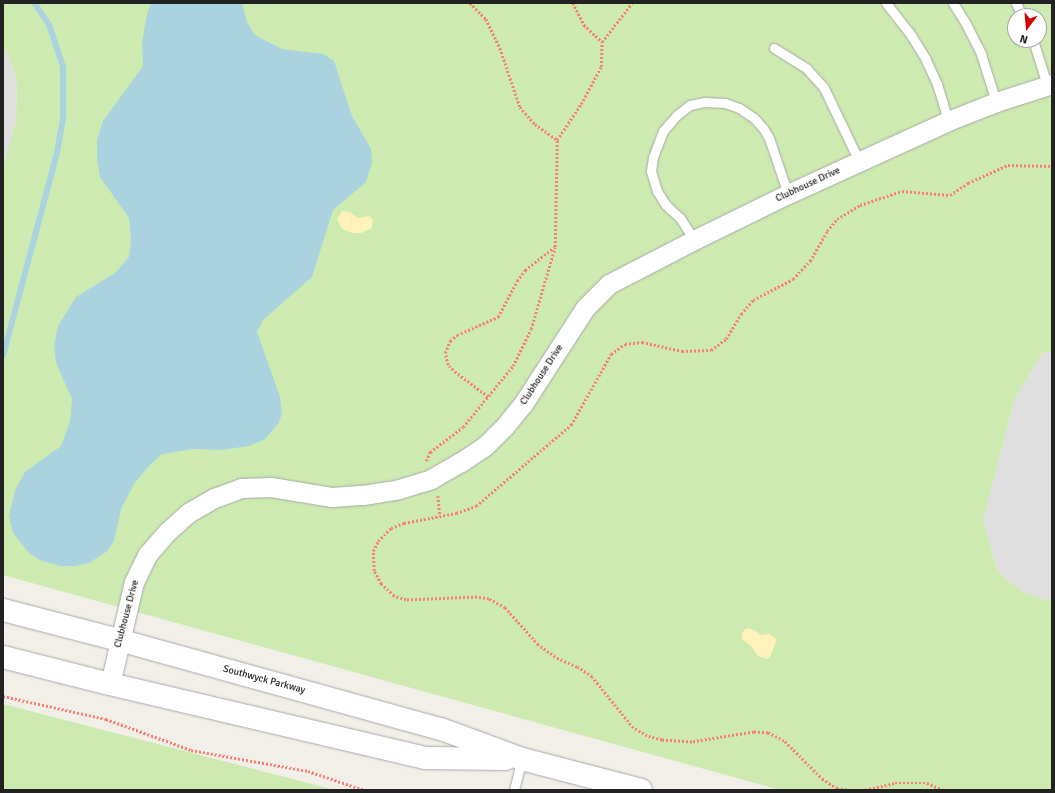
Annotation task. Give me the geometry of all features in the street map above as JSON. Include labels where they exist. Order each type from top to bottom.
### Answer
[{"type":"street","name":"Clubhouse Drive","points":[[110,684],[119,640],[134,582],[147,555],[167,532],[188,513],[214,498],[241,488],[271,487],[332,497],[363,495],[399,489],[431,479],[462,462],[485,446],[505,426],[523,404],[585,308],[610,284],[626,274],[694,240],[859,161],[948,121],[996,102],[1050,84]]},
{"type":"street","name":"Southwyck Parkway","points":[[3,610],[119,640],[441,729],[522,759],[641,790]]},
{"type":"street","name":"Southwyck Parkway","points":[[3,657],[110,684],[426,758],[522,759]]},
{"type":"lane","points":[[886,3],[909,32],[925,58],[937,84],[948,121]]},
{"type":"lane","points":[[953,3],[966,24],[981,54],[996,102]]},
{"type":"lane","points":[[774,48],[807,69],[824,88],[859,161]]},
{"type":"lane","points":[[1036,48],[1050,84]]},
{"type":"lane","points":[[694,240],[680,219],[666,205],[657,191],[651,170],[653,157],[663,131],[677,115],[690,105],[704,102],[725,103],[739,108],[754,118],[769,138],[788,194]]},
{"type":"lane","points":[[514,790],[522,759]]},
{"type":"path","points":[[470,3],[486,19],[500,48],[520,107],[535,124],[557,140]]},
{"type":"path","points":[[573,3],[584,25],[602,42]]},
{"type":"path","points":[[425,468],[430,452],[463,427],[513,366],[531,329],[555,247],[557,140],[581,104],[601,67],[602,42],[632,3]]},
{"type":"path","points":[[847,790],[837,789],[823,780],[784,741],[768,733],[754,732],[692,742],[662,740],[647,736],[633,728],[592,677],[577,667],[555,657],[538,645],[505,608],[489,599],[455,597],[406,600],[394,596],[380,584],[374,571],[373,551],[378,541],[391,528],[456,513],[476,506],[571,425],[611,354],[625,344],[642,342],[682,351],[711,350],[726,338],[741,314],[753,300],[793,279],[810,261],[827,231],[837,219],[860,205],[902,192],[950,195],[968,183],[1008,165],[1052,166]]},
{"type":"path","points":[[488,397],[456,373],[448,365],[445,353],[450,342],[457,335],[498,317],[517,281],[525,270],[555,247]]},
{"type":"path","points":[[438,493],[440,516]]},
{"type":"path","points":[[3,696],[106,719],[191,750],[308,770],[364,790]]},
{"type":"path","points":[[865,790],[895,783],[927,783],[943,790]]},
{"type":"shaded area","points":[[3,46],[9,56],[17,81],[16,120],[3,167]]},
{"type":"shaded area","points":[[1043,352],[1052,352],[1052,601],[1024,593],[998,572],[983,520],[1015,398]]},
{"type":"green space","points":[[3,3],[1052,3],[1052,352],[1043,352],[1015,398],[983,520],[998,572],[1024,593],[1052,601],[1052,790],[780,790],[3,575],[3,167],[16,120],[17,81],[9,56],[3,46]]},
{"type":"green space","points":[[3,704],[335,790],[3,790]]},
{"type":"sand","points":[[342,211],[350,212],[358,218],[369,216],[373,220],[372,228],[361,233],[352,233],[342,229],[337,219]]},
{"type":"sand","points":[[749,628],[756,631],[760,635],[769,634],[777,639],[770,657],[767,659],[758,656],[751,646],[742,639],[744,630]]},
{"type":"water","points":[[151,3],[242,3],[247,22],[255,35],[282,49],[323,54],[334,61],[352,116],[371,149],[372,163],[366,182],[333,210],[312,277],[263,320],[257,332],[280,397],[282,414],[278,424],[265,439],[249,446],[221,450],[193,449],[162,454],[148,467],[134,484],[121,509],[114,541],[106,552],[89,563],[75,566],[60,566],[40,560],[29,553],[13,533],[9,516],[15,490],[25,472],[61,446],[70,422],[72,399],[56,363],[54,345],[58,326],[76,297],[115,273],[129,257],[131,240],[129,218],[100,177],[97,160],[97,140],[103,121],[143,66],[142,42],[147,14]]},
{"type":"waterway","points":[[3,356],[57,153],[63,118],[63,67],[49,25],[34,3]]}]
